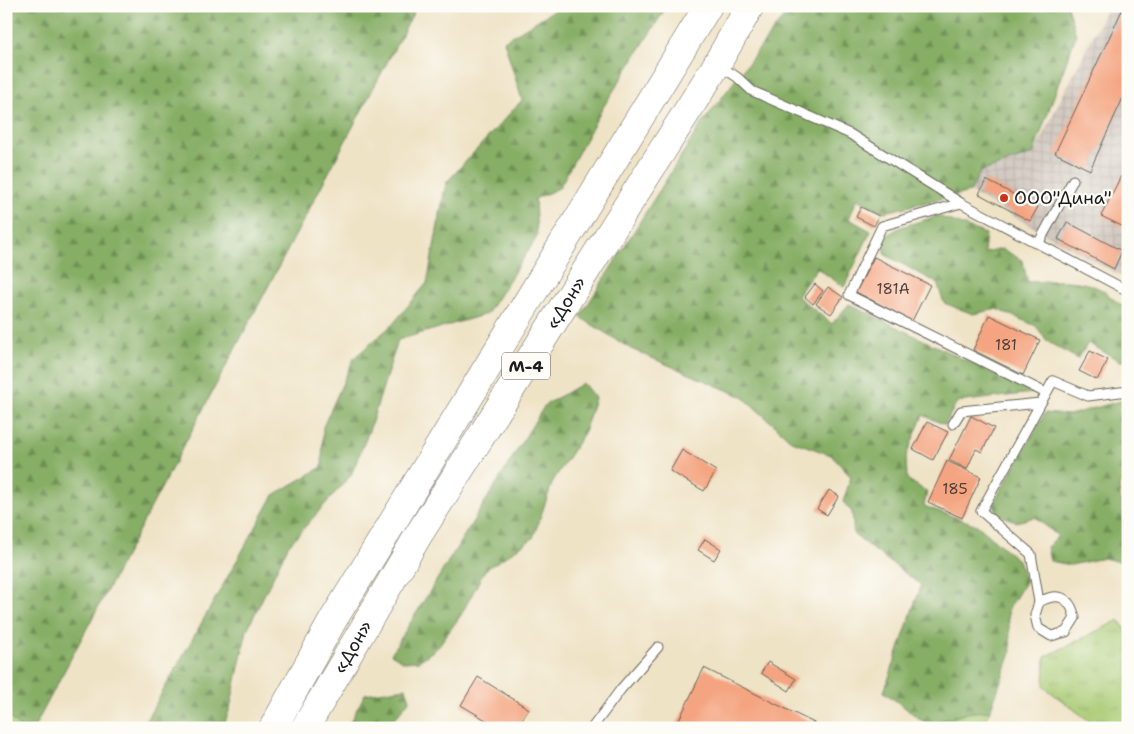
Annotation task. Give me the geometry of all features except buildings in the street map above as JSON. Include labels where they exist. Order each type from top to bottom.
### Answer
[{"type":"highway","name":"«Дон»","points":[[273,728],[333,620],[708,6]]},
{"type":"highway","name":"«Дон»","points":[[305,728],[419,534],[717,64],[750,6]]},
{"type":"lane","points":[[717,64],[737,77],[752,91],[850,134],[961,203],[1128,291]]},
{"type":"lane","points":[[1038,244],[1072,180]]},
{"type":"lane","points":[[961,203],[882,226],[849,295],[1046,393]]},
{"type":"lane","points":[[1039,602],[1051,596],[1062,597],[1073,607],[1075,618],[1066,632],[1051,636],[1038,628],[1034,615],[1039,602],[1030,554],[981,511],[1053,381],[1088,396],[1128,391]]},
{"type":"lane","points":[[953,424],[961,411],[1040,403]]},
{"type":"lane","points":[[592,728],[621,689],[658,647]]},
{"type":"shaded area","points":[[1108,6],[1128,6],[1128,280],[970,192],[980,172],[1033,154]]},
{"type":"green space","points":[[6,6],[417,6],[34,728],[21,728],[6,714]]},
{"type":"green space","points":[[561,6],[667,6],[602,109],[559,188],[535,199],[537,237],[487,314],[398,340],[369,431],[351,475],[288,546],[247,630],[230,708],[223,728],[142,728],[274,495],[322,467],[323,427],[354,358],[393,324],[427,283],[446,183],[522,100],[504,41]]},
{"type":"green space","points":[[792,6],[1067,6],[1076,35],[1033,154],[980,172],[970,192],[885,212],[857,199],[849,219],[871,231],[844,287],[817,268],[797,296],[832,324],[849,304],[1033,393],[957,402],[945,425],[923,415],[906,456],[907,479],[927,492],[924,506],[977,525],[1018,560],[1026,581],[1008,610],[1011,653],[990,711],[970,712],[928,725],[884,692],[921,585],[854,535],[852,512],[843,502],[851,477],[831,455],[792,441],[743,397],[631,349],[580,317],[700,126]]},
{"type":"green space","points":[[938,216],[986,234],[984,253],[1002,249],[1022,260],[1028,282],[1064,281],[1090,285],[1102,290],[1128,308],[1128,361],[1120,361],[1088,343],[1078,359],[1048,342],[1036,326],[997,309],[973,314],[944,303],[937,283],[884,254],[887,235],[901,227]]},
{"type":"green space","points":[[583,383],[595,398],[584,433],[553,481],[533,538],[485,570],[461,615],[437,648],[419,661],[404,662],[391,654],[545,405]]},
{"type":"green space","points":[[1128,399],[1128,477],[1119,486],[1122,511],[1128,516],[1128,564],[1104,558],[1071,565],[1050,561],[1047,547],[1058,536],[1035,517],[1016,522],[996,513],[994,502],[1045,413],[1069,415]]},
{"type":"green space","points":[[1119,620],[1128,634],[1128,728],[1095,728],[1096,726],[1044,687],[1045,657]]},
{"type":"green space","points":[[406,688],[410,699],[388,728],[347,728],[365,694]]},
{"type":"green space","points":[[990,711],[981,728],[926,728],[928,725],[970,712]]},
{"type":"green space","points":[[6,714],[21,728],[6,728]]},
{"type":"place","name":"ООО\"Дина\"","points":[[1004,198]]}]
